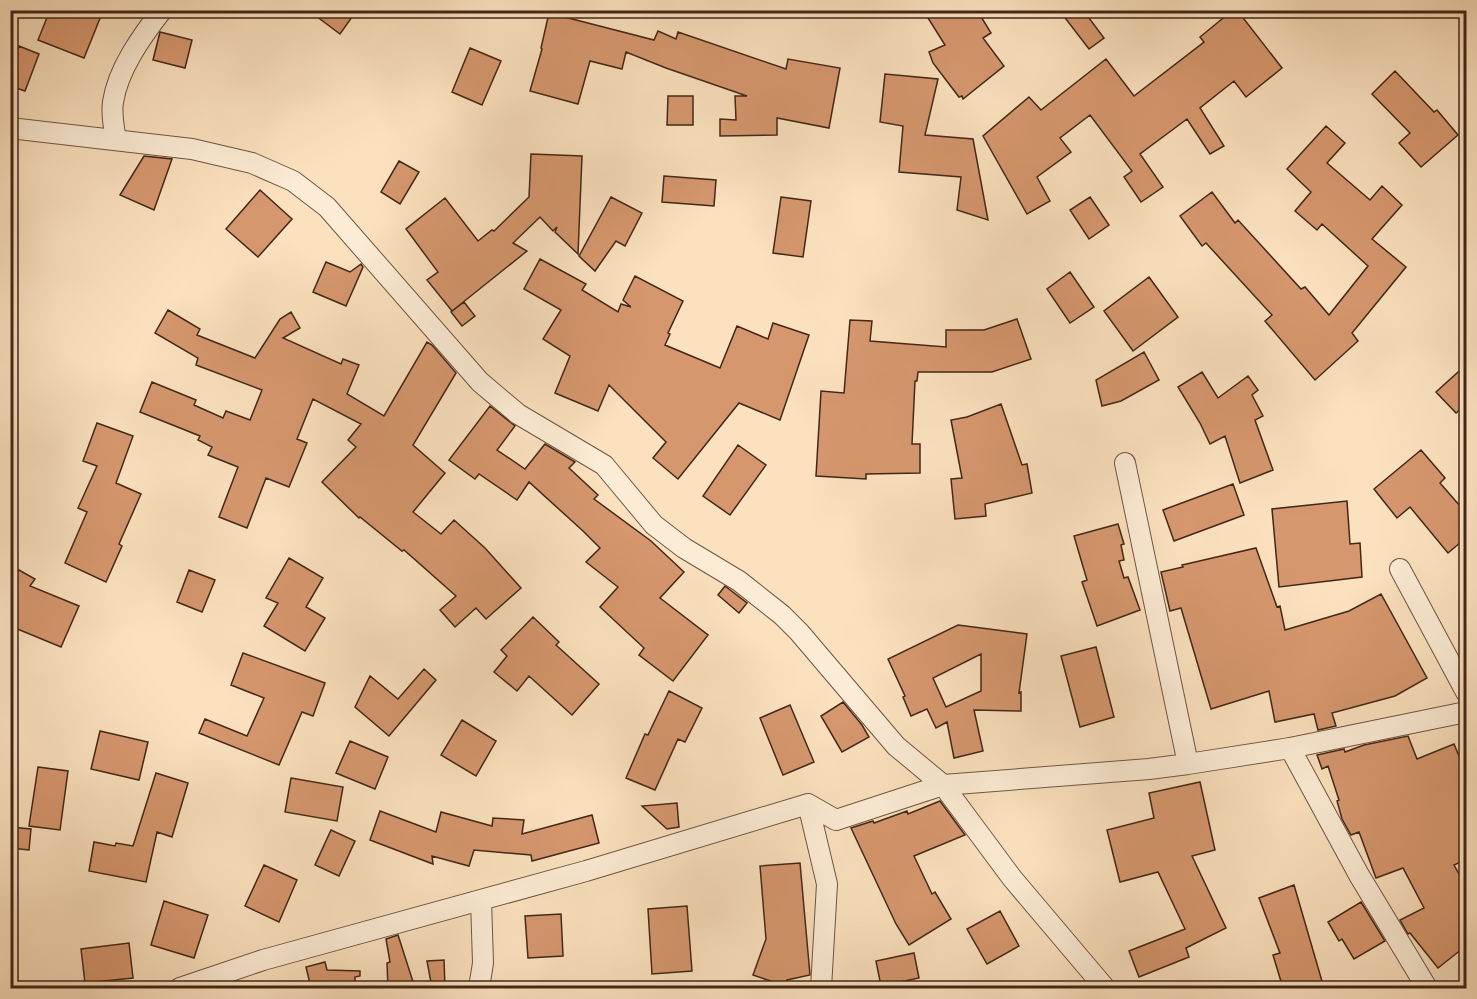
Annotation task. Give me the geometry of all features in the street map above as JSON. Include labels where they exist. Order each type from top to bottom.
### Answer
[{"type":"street","points":[[116,140],[112,117],[113,101],[122,75],[162,10]]},
{"type":"street","points":[[10,128],[212,153],[252,163],[293,181],[327,207],[480,382],[518,414],[604,465],[654,525],[684,548],[739,581],[782,615],[896,746],[943,785],[1012,878],[1105,988]]},
{"type":"street","points":[[1125,463],[1188,764]]},
{"type":"street","points":[[1400,568],[1467,692]]},
{"type":"street","points":[[180,988],[263,960],[586,871],[808,804],[836,820],[943,785],[1188,764],[1290,748],[1467,712]]},
{"type":"street","points":[[1290,748],[1359,876],[1427,988]]},
{"type":"street","points":[[808,804],[827,884],[821,988]]},
{"type":"street","points":[[479,988],[483,963],[481,900]]},
{"type":"building","points":[[50,10],[88,10],[101,16],[84,58],[38,40]]},
{"type":"building","points":[[308,10],[357,10],[340,34]]},
{"type":"building","points":[[923,10],[977,10],[991,33],[983,38],[1004,66],[963,99],[962,96],[959,97],[933,63],[929,52],[945,45]]},
{"type":"building","points":[[1059,10],[1083,10],[1104,38],[1089,49]]},
{"type":"building","points":[[1233,10],[1237,10],[1282,68],[1246,97],[1234,81],[1200,108],[1224,146],[1210,154],[1187,119],[1140,154],[1163,187],[1141,202],[1124,177],[1132,171],[1090,115],[1060,138],[1071,152],[1037,177],[1050,201],[1027,214],[983,136],[1029,97],[1041,110],[1106,59],[1134,96],[1204,42],[1200,37]]},
{"type":"building","points":[[549,13],[654,40],[658,31],[676,39],[678,32],[786,69],[788,59],[840,68],[829,128],[777,118],[777,135],[720,136],[720,119],[736,120],[735,96],[747,96],[626,52],[622,69],[590,61],[578,104],[530,91]]},
{"type":"building","points":[[160,32],[192,40],[185,68],[153,60]]},
{"type":"building","points":[[19,46],[39,54],[25,91],[10,86],[10,68]]},
{"type":"building","points":[[470,48],[501,61],[482,105],[452,92]]},
{"type":"building","points":[[1395,71],[1434,112],[1437,110],[1458,135],[1421,167],[1399,143],[1410,133],[1372,94]]},
{"type":"building","points":[[885,74],[938,79],[925,135],[973,139],[988,220],[957,210],[961,177],[899,172],[903,126],[880,122]]},
{"type":"building","points":[[668,96],[693,96],[693,125],[667,125]]},
{"type":"building","points":[[1326,126],[1345,143],[1327,163],[1370,200],[1382,186],[1402,205],[1372,239],[1406,267],[1352,333],[1358,341],[1315,380],[1265,321],[1272,315],[1206,243],[1202,246],[1180,216],[1212,192],[1235,223],[1238,220],[1301,289],[1305,287],[1329,315],[1368,266],[1322,224],[1317,230],[1295,211],[1311,192],[1287,169]]},
{"type":"building","points":[[531,154],[582,156],[578,254],[555,232],[557,227],[553,231],[540,217],[513,243],[527,251],[452,311],[427,280],[438,272],[406,229],[445,198],[478,241],[492,230],[494,231],[529,197]]},
{"type":"building","points":[[144,156],[172,159],[154,210],[120,195]]},
{"type":"building","points":[[399,161],[419,172],[400,204],[381,192]]},
{"type":"building","points":[[664,176],[716,180],[714,206],[662,202]]},
{"type":"building","points":[[260,190],[292,219],[258,257],[226,229]]},
{"type":"building","points":[[611,197],[642,213],[625,246],[616,241],[595,271],[579,256]]},
{"type":"building","points":[[781,197],[811,201],[803,257],[773,253]]},
{"type":"building","points":[[1090,197],[1109,225],[1089,239],[1070,210]]},
{"type":"building","points":[[540,259],[586,284],[582,290],[618,312],[621,304],[631,307],[623,300],[635,276],[683,301],[665,345],[720,368],[737,326],[768,339],[773,323],[809,335],[780,420],[739,403],[678,479],[653,458],[666,442],[609,385],[598,411],[555,393],[570,356],[543,339],[561,310],[524,289]]},
{"type":"building","points":[[326,262],[350,272],[361,264],[363,267],[346,306],[313,292]]},
{"type":"building","points":[[1070,272],[1094,307],[1070,323],[1047,289]]},
{"type":"building","points":[[1149,277],[1178,317],[1133,351],[1104,311]]},
{"type":"building","points":[[464,302],[475,316],[462,326],[451,312]]},
{"type":"building","points":[[168,310],[200,329],[197,335],[255,358],[280,319],[291,312],[300,328],[283,338],[341,364],[343,359],[359,365],[347,394],[384,416],[427,342],[432,345],[456,373],[413,445],[445,473],[413,512],[441,534],[454,520],[485,548],[521,588],[486,619],[476,608],[455,627],[440,610],[456,596],[404,550],[402,551],[359,518],[322,482],[356,447],[348,440],[361,424],[313,399],[297,439],[307,443],[289,487],[266,478],[247,528],[219,517],[238,467],[208,455],[212,447],[198,440],[200,436],[140,412],[152,382],[196,400],[194,405],[223,418],[226,411],[250,420],[262,390],[196,365],[198,358],[155,333]]},
{"type":"building","points":[[1017,319],[1031,359],[992,372],[918,372],[917,381],[915,381],[912,444],[920,444],[920,473],[866,474],[866,479],[816,476],[821,391],[844,393],[850,320],[872,321],[870,341],[946,347],[946,330],[984,330]]},
{"type":"building","points":[[1144,352],[1159,380],[1121,401],[1102,406],[1096,380]]},
{"type":"building","points":[[1467,364],[1467,404],[1456,413],[1436,392]]},
{"type":"building","points":[[1202,372],[1218,398],[1248,376],[1258,390],[1252,395],[1263,416],[1255,420],[1273,470],[1240,483],[1225,436],[1210,444],[1178,387]]},
{"type":"building","points":[[1001,404],[1022,465],[1027,464],[1032,493],[985,504],[986,516],[955,519],[951,479],[962,478],[951,420],[967,417]]},
{"type":"building","points":[[490,406],[515,426],[497,450],[525,469],[545,444],[575,462],[569,468],[598,495],[594,499],[651,541],[684,572],[660,598],[708,635],[673,681],[639,655],[644,648],[600,607],[618,587],[586,562],[600,548],[583,531],[529,482],[517,500],[479,474],[475,479],[449,460]]},
{"type":"building","points":[[97,423],[133,436],[116,483],[141,494],[119,544],[122,546],[106,582],[65,563],[87,512],[78,508],[97,466],[83,461]]},
{"type":"building","points":[[738,445],[766,465],[730,515],[703,496]]},
{"type":"building","points":[[1421,450],[1445,478],[1440,483],[1467,514],[1467,537],[1448,553],[1410,507],[1397,518],[1374,489]]},
{"type":"building","points":[[1233,484],[1244,515],[1174,541],[1163,510]]},
{"type":"building","points":[[1347,501],[1350,544],[1360,543],[1362,577],[1279,587],[1272,509]]},
{"type":"building","points":[[1118,524],[1124,544],[1121,545],[1124,560],[1119,561],[1124,578],[1128,577],[1140,610],[1097,626],[1082,582],[1087,580],[1074,536]]},
{"type":"building","points":[[1256,548],[1277,607],[1280,606],[1285,630],[1349,611],[1381,594],[1427,678],[1395,696],[1332,713],[1336,726],[1318,730],[1314,714],[1275,722],[1269,691],[1211,709],[1181,608],[1170,611],[1161,572]]},
{"type":"building","points":[[289,558],[323,578],[306,607],[325,618],[305,651],[264,626],[278,603],[266,598]]},
{"type":"building","points":[[10,565],[35,579],[30,586],[79,606],[61,647],[10,626]]},
{"type":"building","points":[[189,570],[215,580],[202,612],[177,602]]},
{"type":"building","points":[[725,586],[747,603],[739,613],[718,595]]},
{"type":"building","points":[[533,617],[559,642],[556,645],[599,684],[572,715],[529,676],[517,691],[494,672],[507,656],[501,650]]},
{"type":"building","points":[[958,625],[1027,634],[1019,693],[1021,692],[1021,711],[974,710],[983,751],[954,758],[947,722],[936,728],[927,709],[911,716],[903,697],[905,696],[888,659]],"holes":[[[981,654],[981,691],[946,707],[933,678]]]},
{"type":"building","points":[[1096,647],[1114,717],[1080,727],[1061,656]]},
{"type":"building","points":[[243,653],[325,683],[313,716],[302,712],[279,765],[199,733],[205,719],[247,736],[264,698],[231,685]]},
{"type":"building","points":[[424,669],[436,680],[389,736],[355,707],[370,676],[398,699]]},
{"type":"building","points":[[669,691],[702,708],[685,742],[678,739],[655,790],[626,778],[645,734],[648,735]]},
{"type":"building","points":[[843,702],[869,737],[842,752],[821,716]]},
{"type":"building","points":[[790,705],[814,762],[783,775],[760,718]]},
{"type":"building","points":[[462,720],[496,741],[476,776],[441,755]]},
{"type":"building","points":[[100,731],[148,742],[139,780],[91,769]]},
{"type":"building","points":[[1408,736],[1417,759],[1454,744],[1467,775],[1467,859],[1454,865],[1467,888],[1467,945],[1438,968],[1410,933],[1408,934],[1400,920],[1424,908],[1403,868],[1376,878],[1359,832],[1351,835],[1342,819],[1337,801],[1339,800],[1328,766],[1322,769],[1317,755],[1344,749],[1345,752],[1364,745]]},
{"type":"building","points":[[350,741],[388,757],[375,789],[336,773]]},
{"type":"building","points":[[38,767],[68,771],[60,830],[29,826]]},
{"type":"building","points":[[156,773],[188,783],[172,837],[157,832],[146,882],[89,871],[94,842],[115,846],[116,843],[133,846]]},
{"type":"building","points":[[291,778],[343,787],[337,821],[285,812]]},
{"type":"building","points":[[1200,782],[1215,850],[1192,856],[1226,928],[1186,948],[1189,957],[1139,977],[1129,951],[1185,929],[1158,872],[1120,882],[1107,830],[1154,818],[1149,793]]},
{"type":"building","points":[[940,801],[965,835],[914,856],[932,894],[935,892],[951,919],[909,945],[896,924],[851,828],[873,821],[874,823],[907,811],[908,814]]},
{"type":"building","points":[[677,803],[679,827],[667,829],[642,806]]},
{"type":"building","points":[[380,811],[436,832],[441,812],[492,826],[493,818],[524,820],[522,834],[592,815],[599,843],[532,861],[531,855],[474,850],[469,866],[432,856],[433,864],[370,840]]},
{"type":"building","points":[[10,827],[31,829],[29,850],[10,848]]},
{"type":"building","points":[[331,830],[355,841],[339,876],[315,865]]},
{"type":"building","points":[[800,863],[810,975],[787,980],[785,986],[753,975],[766,939],[760,866]]},
{"type":"building","points":[[264,865],[297,880],[279,922],[245,906]]},
{"type":"building","points":[[1294,885],[1324,988],[1283,988],[1273,955],[1280,953],[1259,898]]},
{"type":"building","points":[[164,901],[208,915],[194,958],[151,945]]},
{"type":"building","points":[[1361,902],[1385,941],[1354,959],[1342,939],[1339,941],[1328,922]]},
{"type":"building","points":[[687,906],[692,971],[652,974],[648,909]]},
{"type":"building","points":[[1000,911],[1019,946],[987,964],[967,929]]},
{"type":"building","points":[[561,914],[563,956],[528,958],[525,916]]},
{"type":"building","points":[[398,935],[415,988],[388,988],[387,963],[390,962],[386,939]]},
{"type":"building","points":[[129,943],[133,978],[85,983],[81,949]]},
{"type":"building","points":[[914,953],[919,978],[881,986],[876,961]]},
{"type":"building","points":[[444,960],[445,988],[432,988],[427,961]]},
{"type":"building","points":[[325,962],[327,970],[360,971],[360,976],[355,977],[355,988],[332,988],[332,983],[311,988],[306,967]]}]
